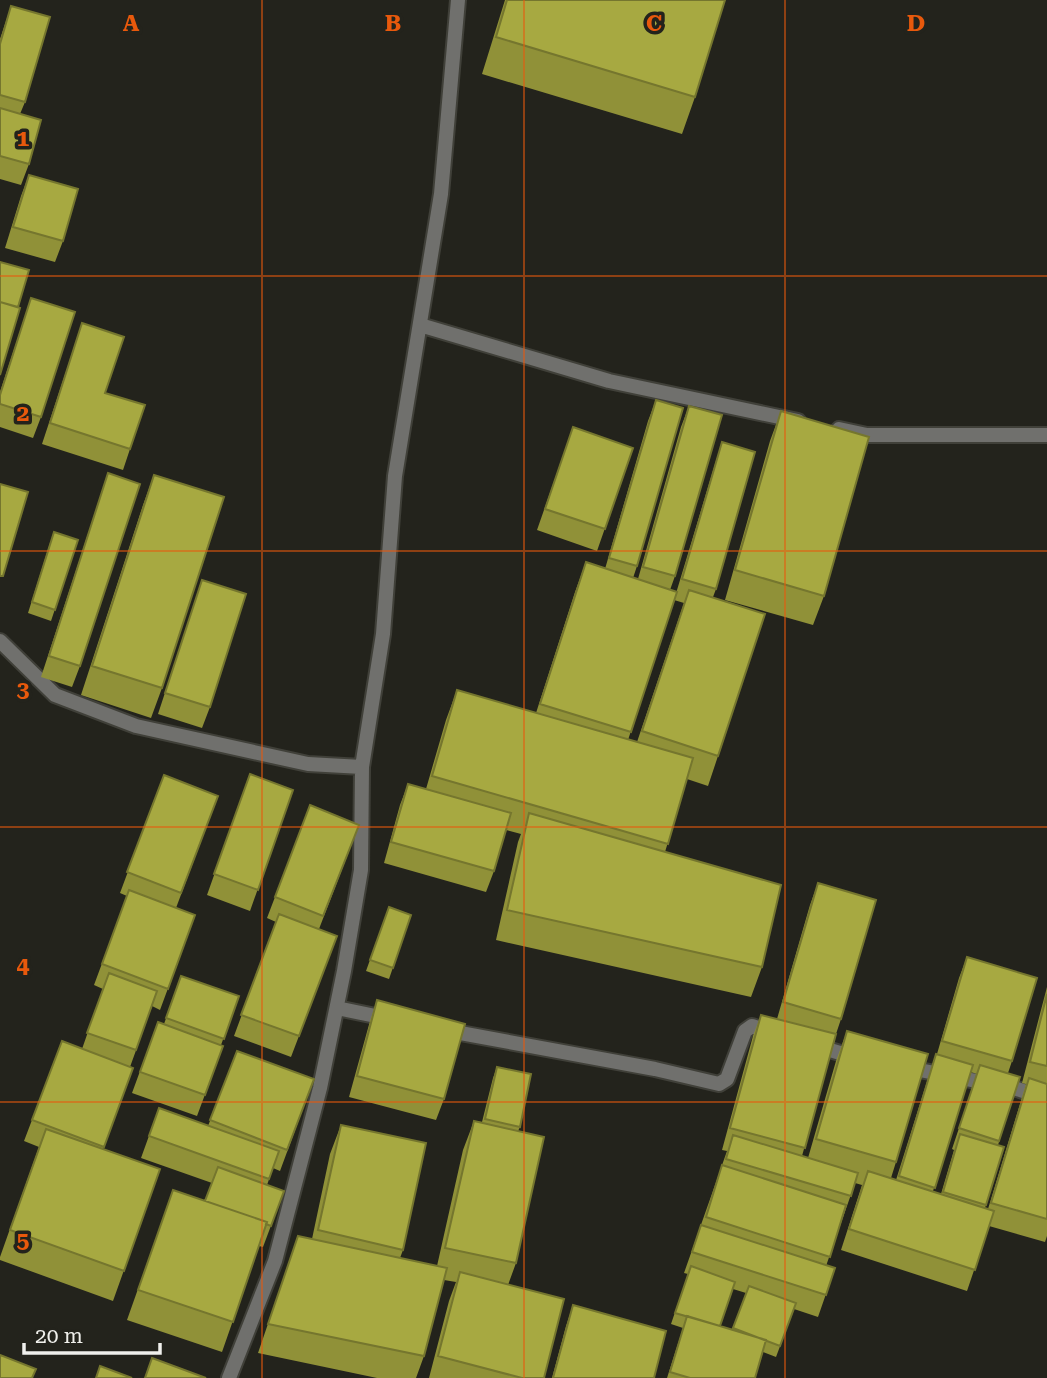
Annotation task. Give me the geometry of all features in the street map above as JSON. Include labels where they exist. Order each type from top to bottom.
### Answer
[{"type":"street","points":[[229,1378],[275,1261],[320,1088],[361,870],[362,767],[383,634],[395,476],[441,194],[458,0]]},
{"type":"street","points":[[420,325],[609,381],[867,435],[1047,435]]},
{"type":"street","points":[[0,641],[55,695],[136,726],[308,764],[362,767]]},
{"type":"street","points":[[337,1008],[399,1021]]},
{"type":"street","points":[[424,1026],[655,1069],[719,1084],[727,1079],[745,1031],[752,1026],[866,1060]]},
{"type":"street","points":[[893,1065],[1017,1090],[1047,1099]]},
{"type":"building","points":[[507,0],[725,0],[695,97],[496,37]]},
{"type":"building","points":[[11,6],[50,17],[25,102],[0,95],[0,44]]},
{"type":"building","points":[[0,108],[41,120],[29,164],[0,156]]},
{"type":"building","points":[[29,175],[78,189],[63,241],[13,227]]},
{"type":"building","points":[[0,262],[29,270],[18,307],[0,302]]},
{"type":"building","points":[[31,298],[75,312],[41,417],[0,404],[0,395]]},
{"type":"building","points":[[0,302],[20,308],[0,375]]},
{"type":"building","points":[[82,323],[124,337],[105,393],[145,405],[130,449],[50,423]]},
{"type":"building","points":[[656,400],[683,408],[637,566],[609,558]]},
{"type":"building","points":[[689,406],[722,415],[675,576],[643,567]]},
{"type":"building","points":[[781,411],[869,437],[824,596],[735,570]]},
{"type":"building","points":[[573,427],[633,448],[605,529],[545,509]]},
{"type":"building","points":[[722,442],[755,452],[716,589],[682,579]]},
{"type":"building","points":[[108,473],[140,484],[80,666],[49,656]]},
{"type":"building","points":[[154,475],[224,497],[162,688],[92,666]]},
{"type":"building","points":[[0,484],[28,492],[3,576],[0,576]]},
{"type":"building","points":[[54,532],[78,540],[55,610],[32,602]]},
{"type":"building","points":[[586,562],[677,592],[631,732],[540,704]]},
{"type":"building","points":[[202,580],[246,594],[210,707],[165,693]]},
{"type":"building","points":[[689,590],[765,614],[718,756],[642,731]]},
{"type":"building","points":[[457,690],[693,758],[668,844],[432,776]]},
{"type":"building","points":[[250,774],[293,790],[258,890],[214,874]]},
{"type":"building","points":[[164,775],[218,796],[181,893],[127,872]]},
{"type":"building","points":[[408,784],[511,813],[494,871],[391,842]]},
{"type":"building","points":[[310,805],[359,825],[323,916],[275,897]]},
{"type":"building","points":[[529,813],[781,885],[762,967],[507,910]]},
{"type":"building","points":[[818,883],[876,900],[841,1019],[783,1002]]},
{"type":"building","points":[[129,890],[195,915],[168,989],[102,964]]},
{"type":"building","points":[[389,907],[411,915],[393,968],[370,960]]},
{"type":"building","points":[[279,914],[337,936],[299,1036],[241,1015]]},
{"type":"building","points":[[967,957],[1037,978],[1012,1061],[942,1041]]},
{"type":"building","points":[[109,973],[157,991],[136,1050],[87,1033]]},
{"type":"building","points":[[181,976],[239,996],[224,1039],[166,1018]]},
{"type":"building","points":[[1047,994],[1047,1066],[1030,1062]]},
{"type":"building","points":[[377,1000],[465,1024],[444,1099],[357,1076]]},
{"type":"building","points":[[761,1015],[836,1034],[805,1148],[730,1128]]},
{"type":"building","points":[[158,1022],[223,1046],[205,1095],[140,1072]]},
{"type":"building","points":[[847,1031],[928,1054],[896,1162],[816,1139]]},
{"type":"building","points":[[62,1041],[133,1068],[104,1147],[32,1120]]},
{"type":"building","points":[[237,1051],[314,1079],[287,1150],[210,1120]]},
{"type":"building","points":[[936,1054],[973,1065],[935,1188],[899,1176]]},
{"type":"building","points":[[980,1065],[1020,1077],[999,1141],[959,1128]]},
{"type":"building","points":[[497,1067],[531,1074],[520,1127],[485,1119]]},
{"type":"building","points":[[1029,1078],[1047,1084],[1047,1219],[991,1203]]},
{"type":"building","points":[[159,1108],[279,1151],[269,1179],[149,1136]]},
{"type":"building","points":[[474,1121],[544,1137],[516,1263],[445,1248]]},
{"type":"building","points":[[341,1125],[426,1143],[403,1250],[318,1230]]},
{"type":"building","points":[[46,1129],[160,1169],[124,1271],[10,1230]]},
{"type":"building","points":[[960,1134],[1004,1147],[986,1205],[943,1192]]},
{"type":"building","points":[[733,1135],[858,1173],[851,1196],[726,1159]]},
{"type":"building","points":[[722,1165],[846,1205],[830,1257],[706,1217]]},
{"type":"building","points":[[218,1167],[284,1191],[271,1226],[266,1224],[267,1222],[205,1201]]},
{"type":"building","points":[[868,1171],[994,1211],[975,1270],[849,1229]]},
{"type":"building","points":[[173,1190],[267,1222],[233,1322],[138,1290]]},
{"type":"building","points":[[701,1225],[835,1268],[826,1295],[692,1252]]},
{"type":"building","points":[[298,1236],[447,1268],[424,1356],[268,1324]]},
{"type":"building","points":[[691,1266],[735,1282],[720,1326],[675,1313]]},
{"type":"building","points":[[460,1272],[564,1299],[544,1378],[522,1378],[438,1356]]},
{"type":"building","points":[[749,1286],[796,1303],[780,1346],[733,1328]]},
{"type":"building","points":[[573,1305],[666,1331],[654,1378],[553,1378]]},
{"type":"building","points":[[687,1316],[766,1340],[755,1378],[690,1378],[670,1372]]},
{"type":"building","points":[[0,1355],[36,1369],[32,1378],[0,1378]]},
{"type":"building","points":[[152,1358],[206,1378],[145,1378]]},
{"type":"building","points":[[100,1366],[132,1378],[96,1378]]}]
